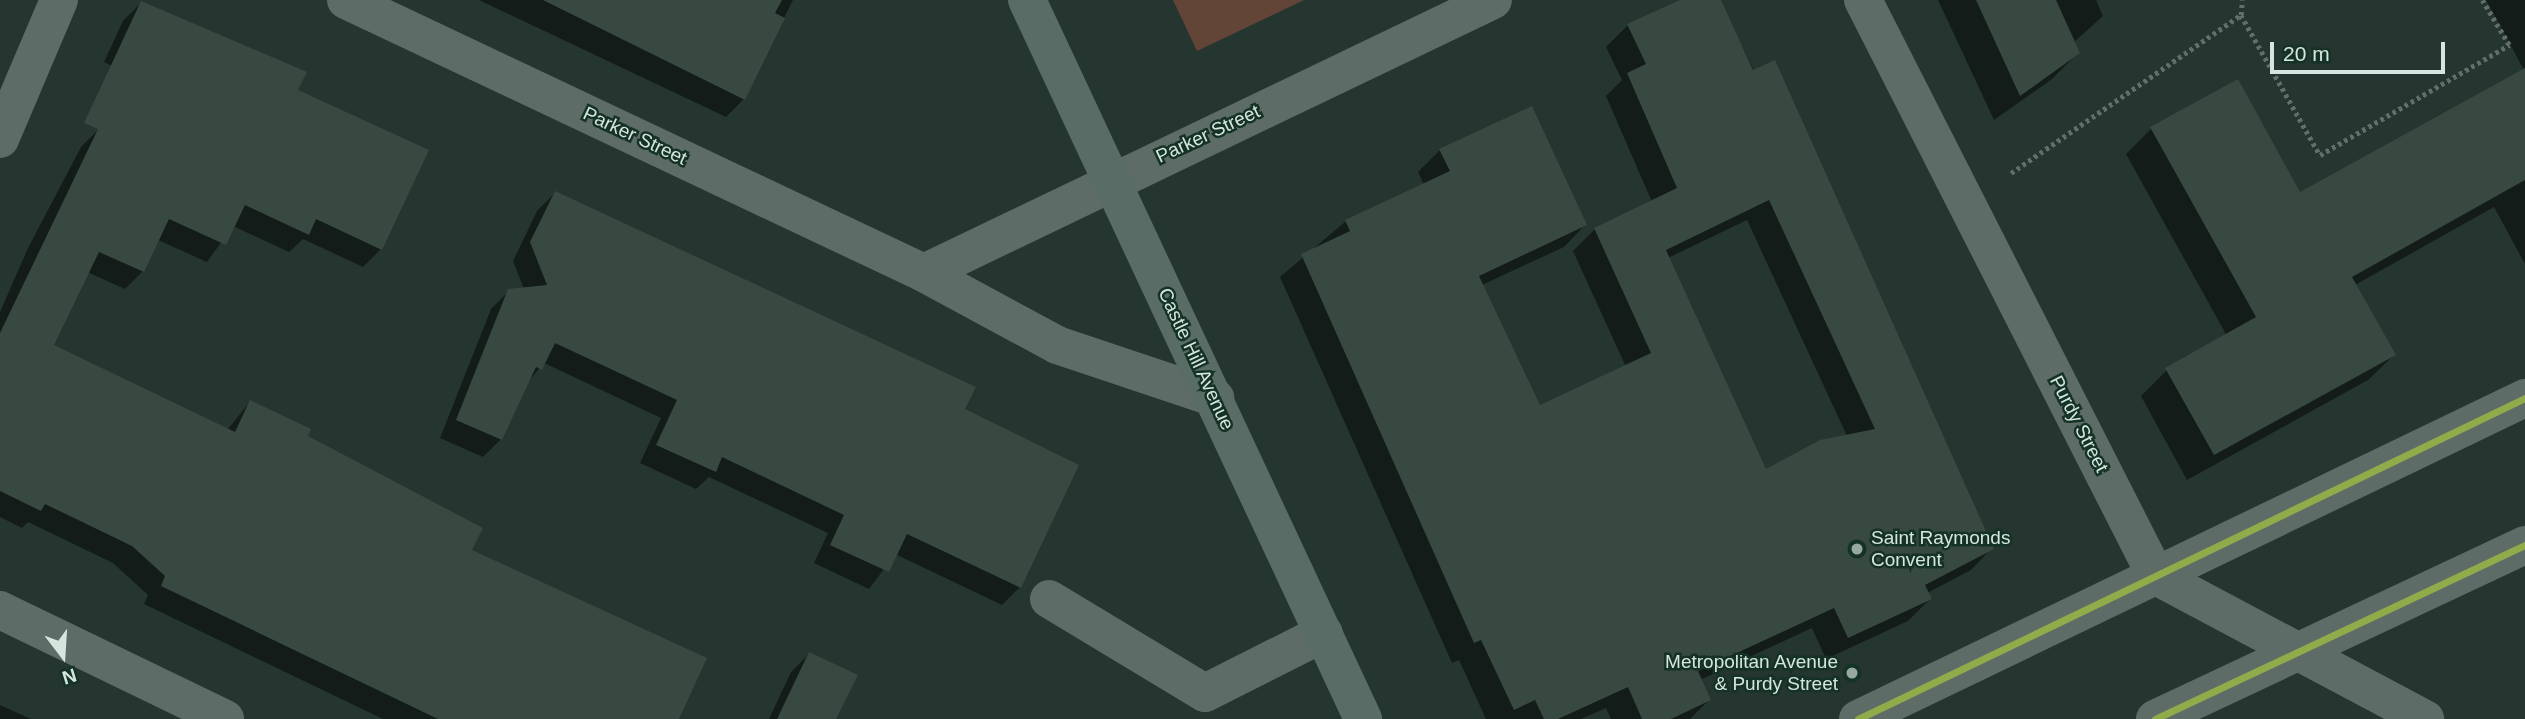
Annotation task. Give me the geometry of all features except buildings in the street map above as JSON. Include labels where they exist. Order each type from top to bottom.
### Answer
[{"type":"main road","name":"Castle Hill Avenue","points":[[1027,0],[1363,719]]},
{"type":"street","points":[[0,139],[59,0]]},
{"type":"street","name":"Parker Street","points":[[346,0],[924,273],[1057,345],[1214,398]]},
{"type":"street","name":"Parker Street","points":[[924,273],[1111,180],[1493,0]]},
{"type":"street","name":"Purdy Street","points":[[1863,0],[2156,576]]},
{"type":"street","points":[[1858,719],[2525,398]]},
{"type":"street","points":[[2155,719],[2525,545]]},
{"type":"street","points":[[2156,576],[2426,719]]},
{"type":"street","points":[[1049,599],[1205,693],[1324,633]]},
{"type":"street","points":[[0,610],[225,719]]},
{"type":"path","points":[[2242,0],[2241,15],[2320,155],[2510,45],[2482,0]]},
{"type":"path","points":[[2011,173],[2241,15]]},
{"type":"shaded area","points":[[1173,0],[1304,0],[1197,51]]},
{"type":"transit line","points":[[1858,719],[2525,398]]},
{"type":"transit line","points":[[2155,719],[2525,545]]},
{"type":"place","name":"Saint Raymonds Convent","points":[[1857,549]]},
{"type":"place","name":"Metropolitan Avenue & Purdy Street","points":[[1852,673]]}]
